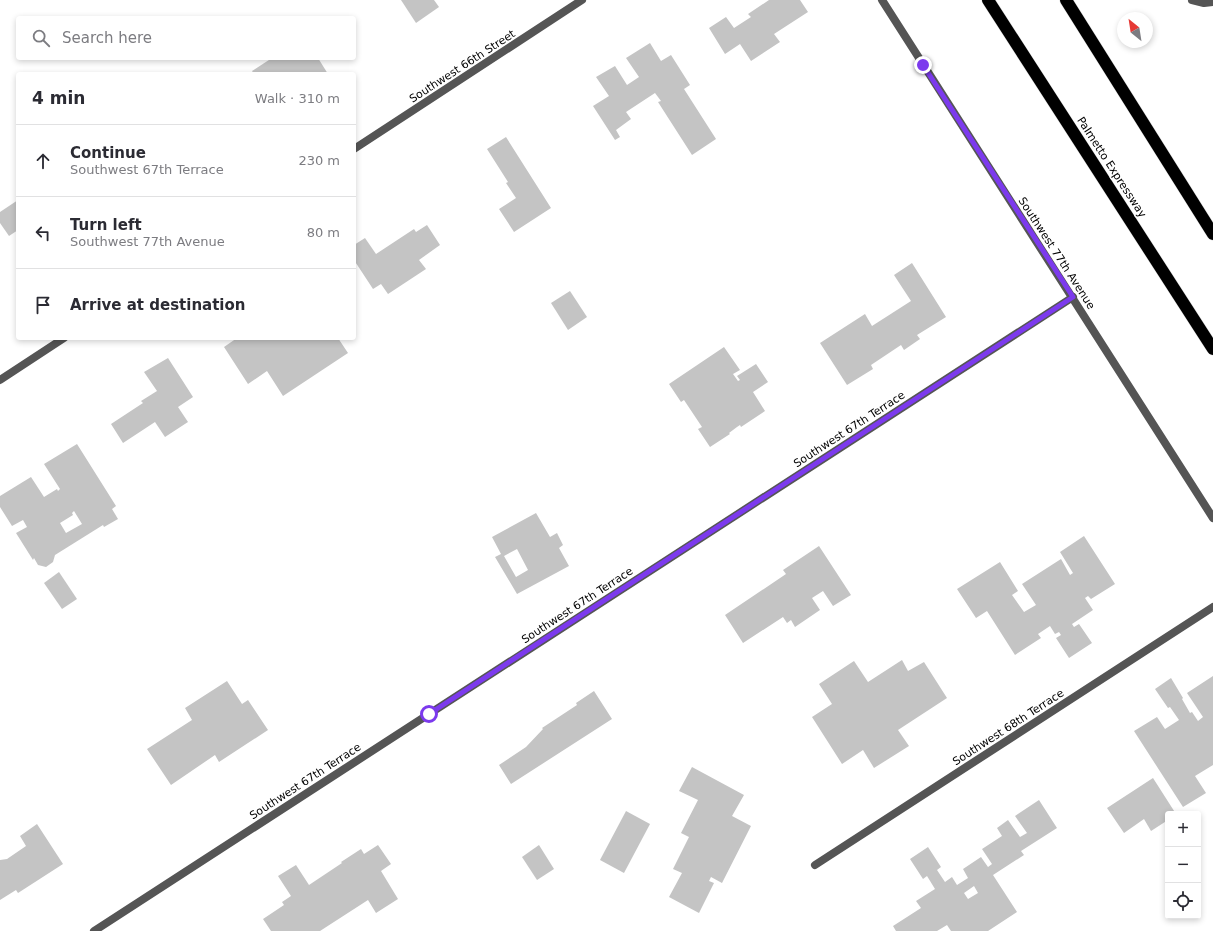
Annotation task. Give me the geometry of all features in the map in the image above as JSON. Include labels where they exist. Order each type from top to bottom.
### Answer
[{"type":"highway","name":"Palmetto Expressway","points":[[988,0],[1213,349]]},
{"type":"highway","points":[[1066,0],[1213,234]]},
{"type":"street","name":"Southwest 66th Street","points":[[356,148],[582,0]]},
{"type":"street","name":"Southwest 77th Avenue","points":[[882,0],[1213,518]]},
{"type":"street","points":[[1195,1],[1213,2]]},
{"type":"street","name":"Southwest 67th Terrace","points":[[94,931],[1073,297]]},
{"type":"street","points":[[0,380],[61,340]]},
{"type":"street","name":"Southwest 68th Terrace","points":[[815,865],[1213,607]]},
{"type":"building","points":[[401,0],[434,0],[439,7],[416,23]]},
{"type":"building","points":[[769,0],[800,0],[808,12],[774,34],[780,42],[751,61],[740,44],[725,54],[709,28],[726,17],[734,28],[751,17],[748,14]]},
{"type":"building","points":[[650,43],[661,61],[671,55],[690,85],[684,89],[716,139],[692,155],[658,102],[661,101],[655,93],[626,112],[631,119],[616,130],[620,137],[615,140],[593,106],[609,96],[596,77],[615,66],[627,85],[639,77],[626,58]]},
{"type":"building","points":[[269,60],[319,60],[327,72],[253,72],[252,71]]},
{"type":"building","points":[[506,137],[551,208],[514,232],[499,209],[516,198],[506,183],[508,182],[487,149]]},
{"type":"building","points":[[16,201],[16,231],[9,236],[0,223],[0,212]]},
{"type":"building","points":[[427,225],[440,245],[419,260],[426,269],[388,294],[381,284],[373,289],[356,263],[356,244],[365,238],[376,254],[414,229],[416,232]]},
{"type":"building","points":[[912,263],[946,317],[917,335],[920,339],[904,350],[901,345],[871,365],[873,369],[847,385],[820,343],[865,314],[872,326],[911,301],[894,275]]},
{"type":"building","points":[[570,291],[587,317],[568,330],[551,303]]},
{"type":"building","points":[[234,340],[339,340],[348,353],[283,396],[267,371],[248,384],[224,347]]},
{"type":"building","points":[[724,347],[740,370],[733,374],[738,381],[740,380],[737,376],[756,364],[768,382],[753,392],[765,411],[741,427],[740,425],[729,433],[730,434],[710,447],[698,429],[702,427],[684,400],[681,402],[669,384]]},
{"type":"building","points":[[168,358],[193,397],[178,407],[188,422],[165,437],[155,422],[123,443],[111,424],[143,403],[141,401],[157,391],[144,372]]},
{"type":"building","points":[[77,444],[116,506],[112,509],[118,519],[104,527],[103,525],[55,555],[53,562],[46,567],[38,565],[34,558],[33,560],[16,533],[27,527],[23,520],[12,526],[0,507],[0,496],[31,477],[44,497],[57,489],[58,491],[60,489],[44,464]],"holes":[[[74,511],[82,524],[66,533],[60,523],[73,515],[72,513]]]},
{"type":"building","points":[[536,513],[550,537],[557,533],[563,545],[559,548],[569,566],[517,594],[495,557],[501,554],[492,537]],"holes":[[[517,549],[528,570],[516,577],[504,556]]]},
{"type":"building","points":[[1084,536],[1115,584],[1091,599],[1088,596],[1085,598],[1093,610],[1072,624],[1074,627],[1079,624],[1092,643],[1069,658],[1056,638],[1061,635],[1059,632],[1055,634],[1050,626],[1038,634],[1041,638],[1015,655],[987,611],[976,618],[957,589],[1000,562],[1018,591],[1012,595],[1024,612],[1036,605],[1022,584],[1061,559],[1070,575],[1073,573],[1060,552]]},
{"type":"building","points":[[819,546],[851,595],[833,606],[823,591],[812,598],[820,610],[795,627],[791,620],[787,623],[783,617],[743,643],[725,615],[786,574],[783,570]]},
{"type":"building","points":[[59,572],[77,599],[62,609],[44,583]]},
{"type":"building","points":[[902,660],[908,671],[924,662],[947,698],[898,730],[909,746],[874,768],[863,750],[842,764],[812,717],[832,704],[819,684],[854,661],[868,682]]},
{"type":"building","points":[[1213,676],[1213,765],[1195,776],[1206,793],[1183,807],[1134,731],[1157,717],[1165,729],[1179,720],[1170,707],[1168,708],[1155,689],[1171,678],[1190,713],[1192,712],[1198,721],[1203,717],[1187,693]]},
{"type":"building","points":[[227,681],[242,704],[248,700],[268,730],[219,762],[215,755],[171,785],[147,749],[192,720],[185,708]]},
{"type":"building","points":[[594,691],[612,719],[511,784],[499,765],[526,747],[543,729],[542,728],[577,705],[576,703]]},
{"type":"building","points":[[692,767],[744,795],[732,816],[751,826],[722,883],[711,877],[709,881],[714,883],[699,913],[669,897],[682,873],[673,869],[689,837],[681,833],[698,800],[679,791]]},
{"type":"building","points":[[1153,778],[1174,811],[1165,811],[1165,822],[1151,831],[1144,819],[1124,833],[1107,808]]},
{"type":"building","points":[[1039,800],[1057,828],[1021,851],[1024,855],[993,875],[1017,912],[988,931],[951,931],[947,925],[937,931],[896,931],[893,926],[921,908],[916,901],[935,889],[927,876],[923,879],[910,859],[928,847],[941,867],[937,870],[945,882],[952,877],[957,885],[968,878],[963,869],[981,857],[988,867],[992,864],[982,849],[1002,836],[997,828],[1008,820],[1020,837],[1027,833],[1015,816]],"holes":[[[974,886],[978,893],[968,899],[964,893]]]},
{"type":"building","points":[[626,811],[650,824],[624,873],[600,860]]},
{"type":"building","points":[[37,824],[63,864],[18,893],[16,890],[0,900],[0,860],[7,859],[26,846],[20,836]]},
{"type":"building","points":[[378,845],[391,864],[381,871],[398,899],[376,913],[368,900],[320,931],[271,931],[263,919],[284,905],[282,902],[291,896],[278,876],[296,865],[309,885],[361,849],[364,854]]},
{"type":"building","points":[[539,845],[554,869],[537,880],[522,857]]},
{"type":"route","points":[[429,714],[1073,297],[923,65]]}]
